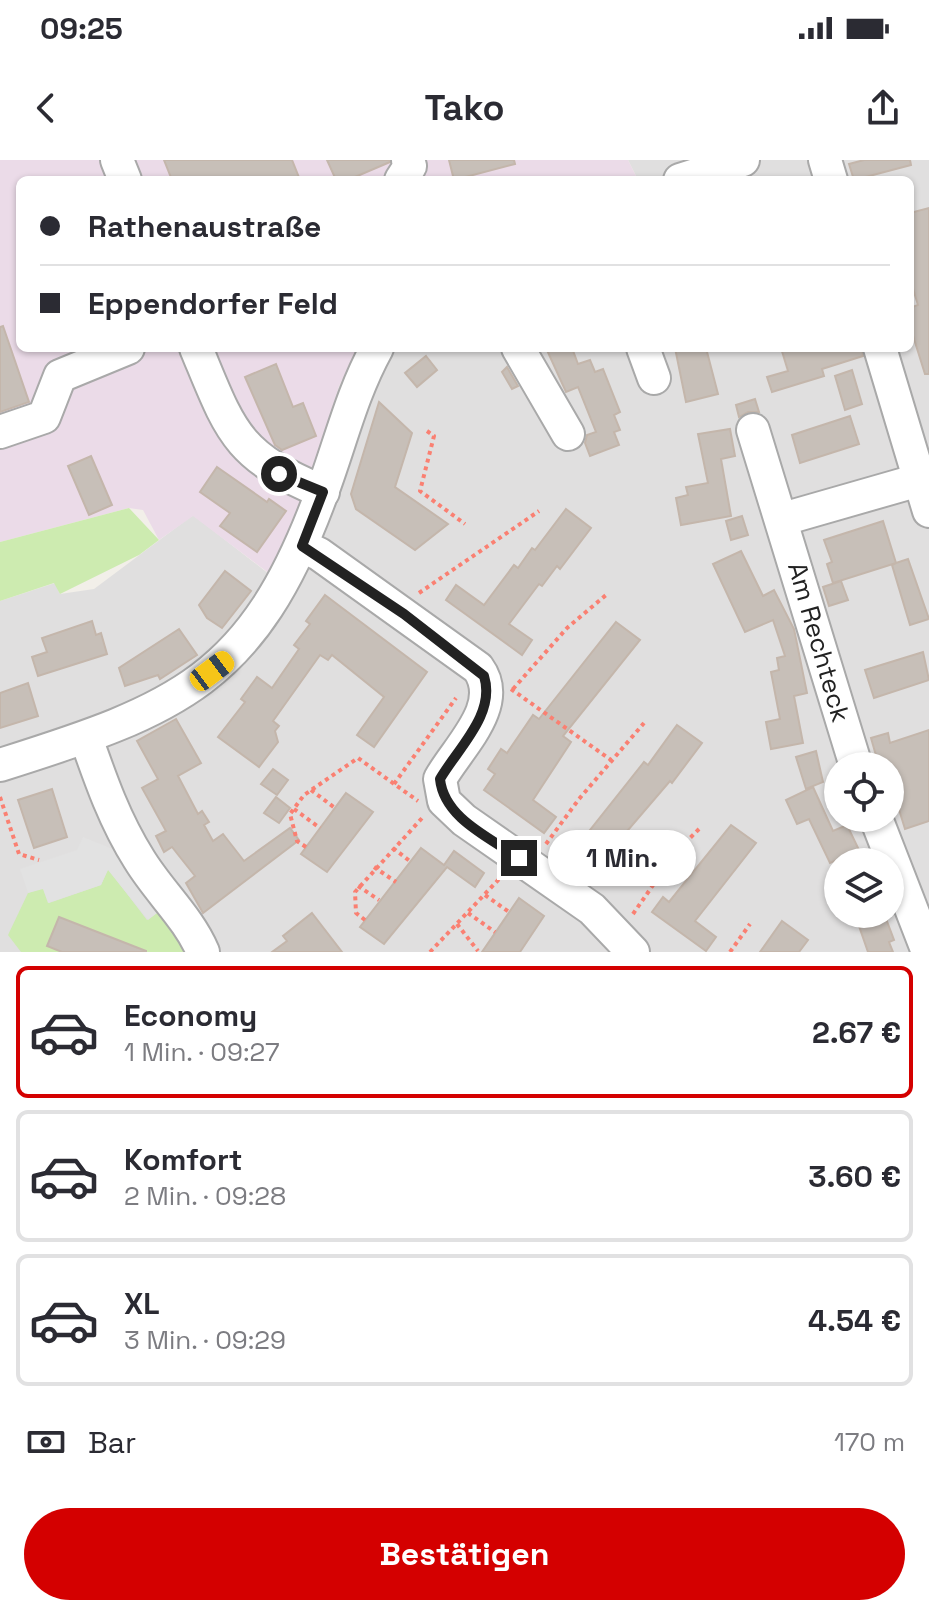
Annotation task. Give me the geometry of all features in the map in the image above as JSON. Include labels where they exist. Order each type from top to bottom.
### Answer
[{"type":"street","points":[[693,176],[743,160]]},
{"type":"street","points":[[0,432],[44,417],[60,376],[118,352]]},
{"type":"street","points":[[198,352],[237,438],[279,474],[323,492]]},
{"type":"street","points":[[0,765],[131,722],[178,697],[229,658],[256,629],[277,597],[302,546],[351,404],[375,352]]},
{"type":"street","points":[[520,352],[568,434]]},
{"type":"street","points":[[644,352],[654,378]]},
{"type":"street","points":[[881,352],[929,511]]},
{"type":"street","name":"Am Rechteck","points":[[753,430],[776,509],[783,519],[852,752]]},
{"type":"street","points":[[783,519],[919,480]]},
{"type":"street","points":[[302,546],[404,614],[493,682],[486,708],[440,779],[444,801],[464,820],[592,909],[625,944]]},
{"type":"street","points":[[86,738],[111,810],[140,861],[194,932],[203,952]]},
{"type":"street","points":[[881,832],[928,952]]},
{"type":"path","points":[[427,431],[434,436],[420,491],[465,524]]},
{"type":"path","points":[[404,614],[417,595],[539,511]]},
{"type":"path","points":[[394,784],[493,682],[606,595]]},
{"type":"path","points":[[493,682],[611,760]]},
{"type":"path","points":[[437,952],[431,950],[485,895],[525,862],[644,723]]},
{"type":"path","points":[[306,847],[293,832],[290,814],[311,790],[358,758],[430,810],[358,886],[355,892],[356,913],[365,920]]},
{"type":"path","points":[[311,790],[335,808]]},
{"type":"path","points":[[0,797],[19,854],[39,860]]},
{"type":"path","points":[[294,809],[320,828]]},
{"type":"path","points":[[625,944],[676,852],[700,828]]},
{"type":"path","points":[[393,848],[411,862]]},
{"type":"path","points":[[374,867],[396,882]]},
{"type":"path","points":[[358,886],[379,900]]},
{"type":"path","points":[[485,895],[509,912]]},
{"type":"path","points":[[468,913],[495,932]]},
{"type":"path","points":[[457,924],[478,951]]},
{"type":"path","points":[[730,952],[750,924]]},
{"type":"shaded area","points":[[0,160],[628,160],[636,176],[16,176],[16,352],[357,352],[339,386],[311,477],[270,574],[193,516],[159,540],[143,510],[129,508],[0,542]]},
{"type":"shaded area","points":[[628,160],[929,160],[929,952],[0,952],[0,601],[55,583],[60,594],[94,589],[193,515],[269,574],[339,386],[357,352],[914,352],[914,176],[636,176]]},
{"type":"shaded area","points":[[83,837],[115,850],[161,910],[148,920],[108,870],[101,885],[48,903],[43,889],[28,893],[20,869],[77,850]]},
{"type":"green space","points":[[129,508],[159,540],[139,555],[60,594],[54,583],[0,601],[0,542]]},
{"type":"green space","points":[[108,869],[147,920],[161,910],[185,952],[21,952],[8,935],[28,893],[43,888],[49,903],[101,885]]},
{"type":"building","points":[[164,160],[292,160],[298,176],[170,176]]},
{"type":"building","points":[[327,160],[390,160],[357,176],[334,176]]},
{"type":"building","points":[[449,160],[514,160],[515,164],[469,176],[453,176]]},
{"type":"building","points":[[864,160],[910,160],[911,165],[869,176],[853,176],[849,164]]},
{"type":"building","points":[[929,208],[929,374],[925,374],[914,339],[914,306],[918,305],[914,292],[914,212]]},
{"type":"building","points":[[3,326],[29,402],[0,412],[0,327]]},
{"type":"building","points":[[548,352],[574,352],[578,364],[590,360],[595,372],[603,369],[620,412],[614,415],[620,430],[614,432],[619,445],[590,456],[585,443],[587,435],[596,432],[578,387],[566,392]]},
{"type":"building","points":[[676,352],[707,352],[718,394],[686,402]]},
{"type":"building","points":[[782,352],[862,352],[863,356],[822,369],[824,376],[772,392],[767,377],[788,371]]},
{"type":"building","points":[[426,356],[437,370],[417,387],[405,373]]},
{"type":"building","points":[[276,364],[293,407],[303,403],[316,436],[282,450],[275,445],[245,377]]},
{"type":"building","points":[[507,367],[518,386],[512,389],[502,372]]},
{"type":"building","points":[[852,370],[862,404],[845,410],[835,376]]},
{"type":"building","points":[[755,399],[759,412],[748,412],[739,417],[736,405]]},
{"type":"building","points":[[379,402],[412,433],[395,487],[448,524],[415,550],[356,509],[351,494]]},
{"type":"building","points":[[850,416],[859,444],[800,463],[792,435]]},
{"type":"building","points":[[730,429],[735,456],[721,459],[731,516],[681,525],[676,498],[688,495],[686,487],[708,483],[698,434]]},
{"type":"building","points":[[91,456],[112,505],[89,515],[68,466]]},
{"type":"building","points":[[217,467],[267,502],[269,499],[286,511],[257,552],[220,526],[230,513],[200,492]]},
{"type":"building","points":[[566,509],[591,528],[560,569],[557,566],[542,586],[539,584],[509,624],[532,640],[522,655],[446,600],[456,585],[484,605],[514,565],[518,568],[532,548],[535,550]]},
{"type":"building","points":[[742,516],[748,535],[731,540],[726,521]]},
{"type":"building","points":[[883,521],[896,563],[833,583],[827,564],[832,562],[824,540]]},
{"type":"building","points":[[741,551],[763,596],[774,590],[794,629],[807,693],[794,696],[803,743],[771,749],[766,722],[780,719],[771,672],[779,670],[777,658],[785,656],[773,620],[745,632],[713,564]]},
{"type":"building","points":[[908,559],[929,619],[910,625],[892,565]]},
{"type":"building","points":[[225,571],[251,591],[222,628],[207,618],[199,605]]},
{"type":"building","points":[[841,581],[848,600],[829,606],[823,587]]},
{"type":"building","points":[[325,595],[427,672],[374,747],[357,735],[384,697],[332,655],[328,660],[320,655],[273,721],[279,726],[275,731],[278,742],[259,767],[218,737],[245,702],[241,699],[257,677],[272,688],[299,649],[294,645],[310,624],[306,621]]},
{"type":"building","points":[[92,621],[96,635],[101,633],[107,654],[38,676],[32,657],[47,652],[42,638]]},
{"type":"building","points":[[616,622],[640,640],[563,736],[571,742],[533,800],[556,817],[544,833],[484,790],[495,774],[488,769],[501,749],[507,753],[533,715],[539,719]]},
{"type":"building","points":[[179,629],[197,655],[160,679],[158,675],[125,686],[119,668]]},
{"type":"building","points":[[923,652],[929,680],[874,698],[865,670]]},
{"type":"building","points":[[28,683],[38,716],[0,728],[0,693]]},
{"type":"building","points":[[176,719],[201,763],[178,776],[198,814],[202,811],[209,822],[204,825],[213,841],[223,834],[244,861],[290,828],[299,840],[203,913],[186,883],[195,876],[172,847],[164,852],[156,836],[166,831],[142,788],[158,779],[137,741]]},
{"type":"building","points":[[677,725],[702,743],[672,783],[670,781],[622,837],[609,859],[621,868],[610,882],[564,848],[574,834],[582,840],[644,762],[648,765]]},
{"type":"building","points":[[929,730],[929,821],[905,829],[904,752],[875,752],[871,738],[888,733],[890,743]]},
{"type":"building","points":[[816,751],[823,782],[806,789],[796,757]]},
{"type":"building","points":[[273,769],[288,780],[277,795],[261,784]]},
{"type":"building","points":[[813,787],[824,811],[824,832],[850,832],[858,848],[824,848],[824,850],[809,819],[797,824],[786,800]]},
{"type":"building","points":[[52,789],[67,837],[34,848],[18,800]]},
{"type":"building","points":[[346,793],[373,812],[327,872],[301,854]]},
{"type":"building","points":[[276,797],[290,808],[279,823],[264,813]]},
{"type":"building","points":[[731,825],[756,843],[695,921],[716,937],[706,951],[652,912],[663,897],[669,902]]},
{"type":"building","points":[[421,848],[444,865],[454,851],[484,873],[475,887],[447,867],[384,944],[360,927]]},
{"type":"building","points":[[519,898],[544,916],[520,952],[482,952]]},
{"type":"building","points":[[312,913],[342,952],[272,952],[287,941],[283,936]]},
{"type":"building","points":[[59,917],[146,952],[62,952],[47,946]]},
{"type":"building","points":[[782,921],[808,940],[799,952],[760,952]]},
{"type":"building","points":[[860,928],[890,928],[894,940],[889,942],[893,952],[868,952]]},
{"type":"route","points":[[279,474],[323,492],[302,546],[319,554],[404,614],[478,668],[484,676],[488,689],[486,708],[440,779],[441,790],[444,801],[464,820],[519,858]]}]
